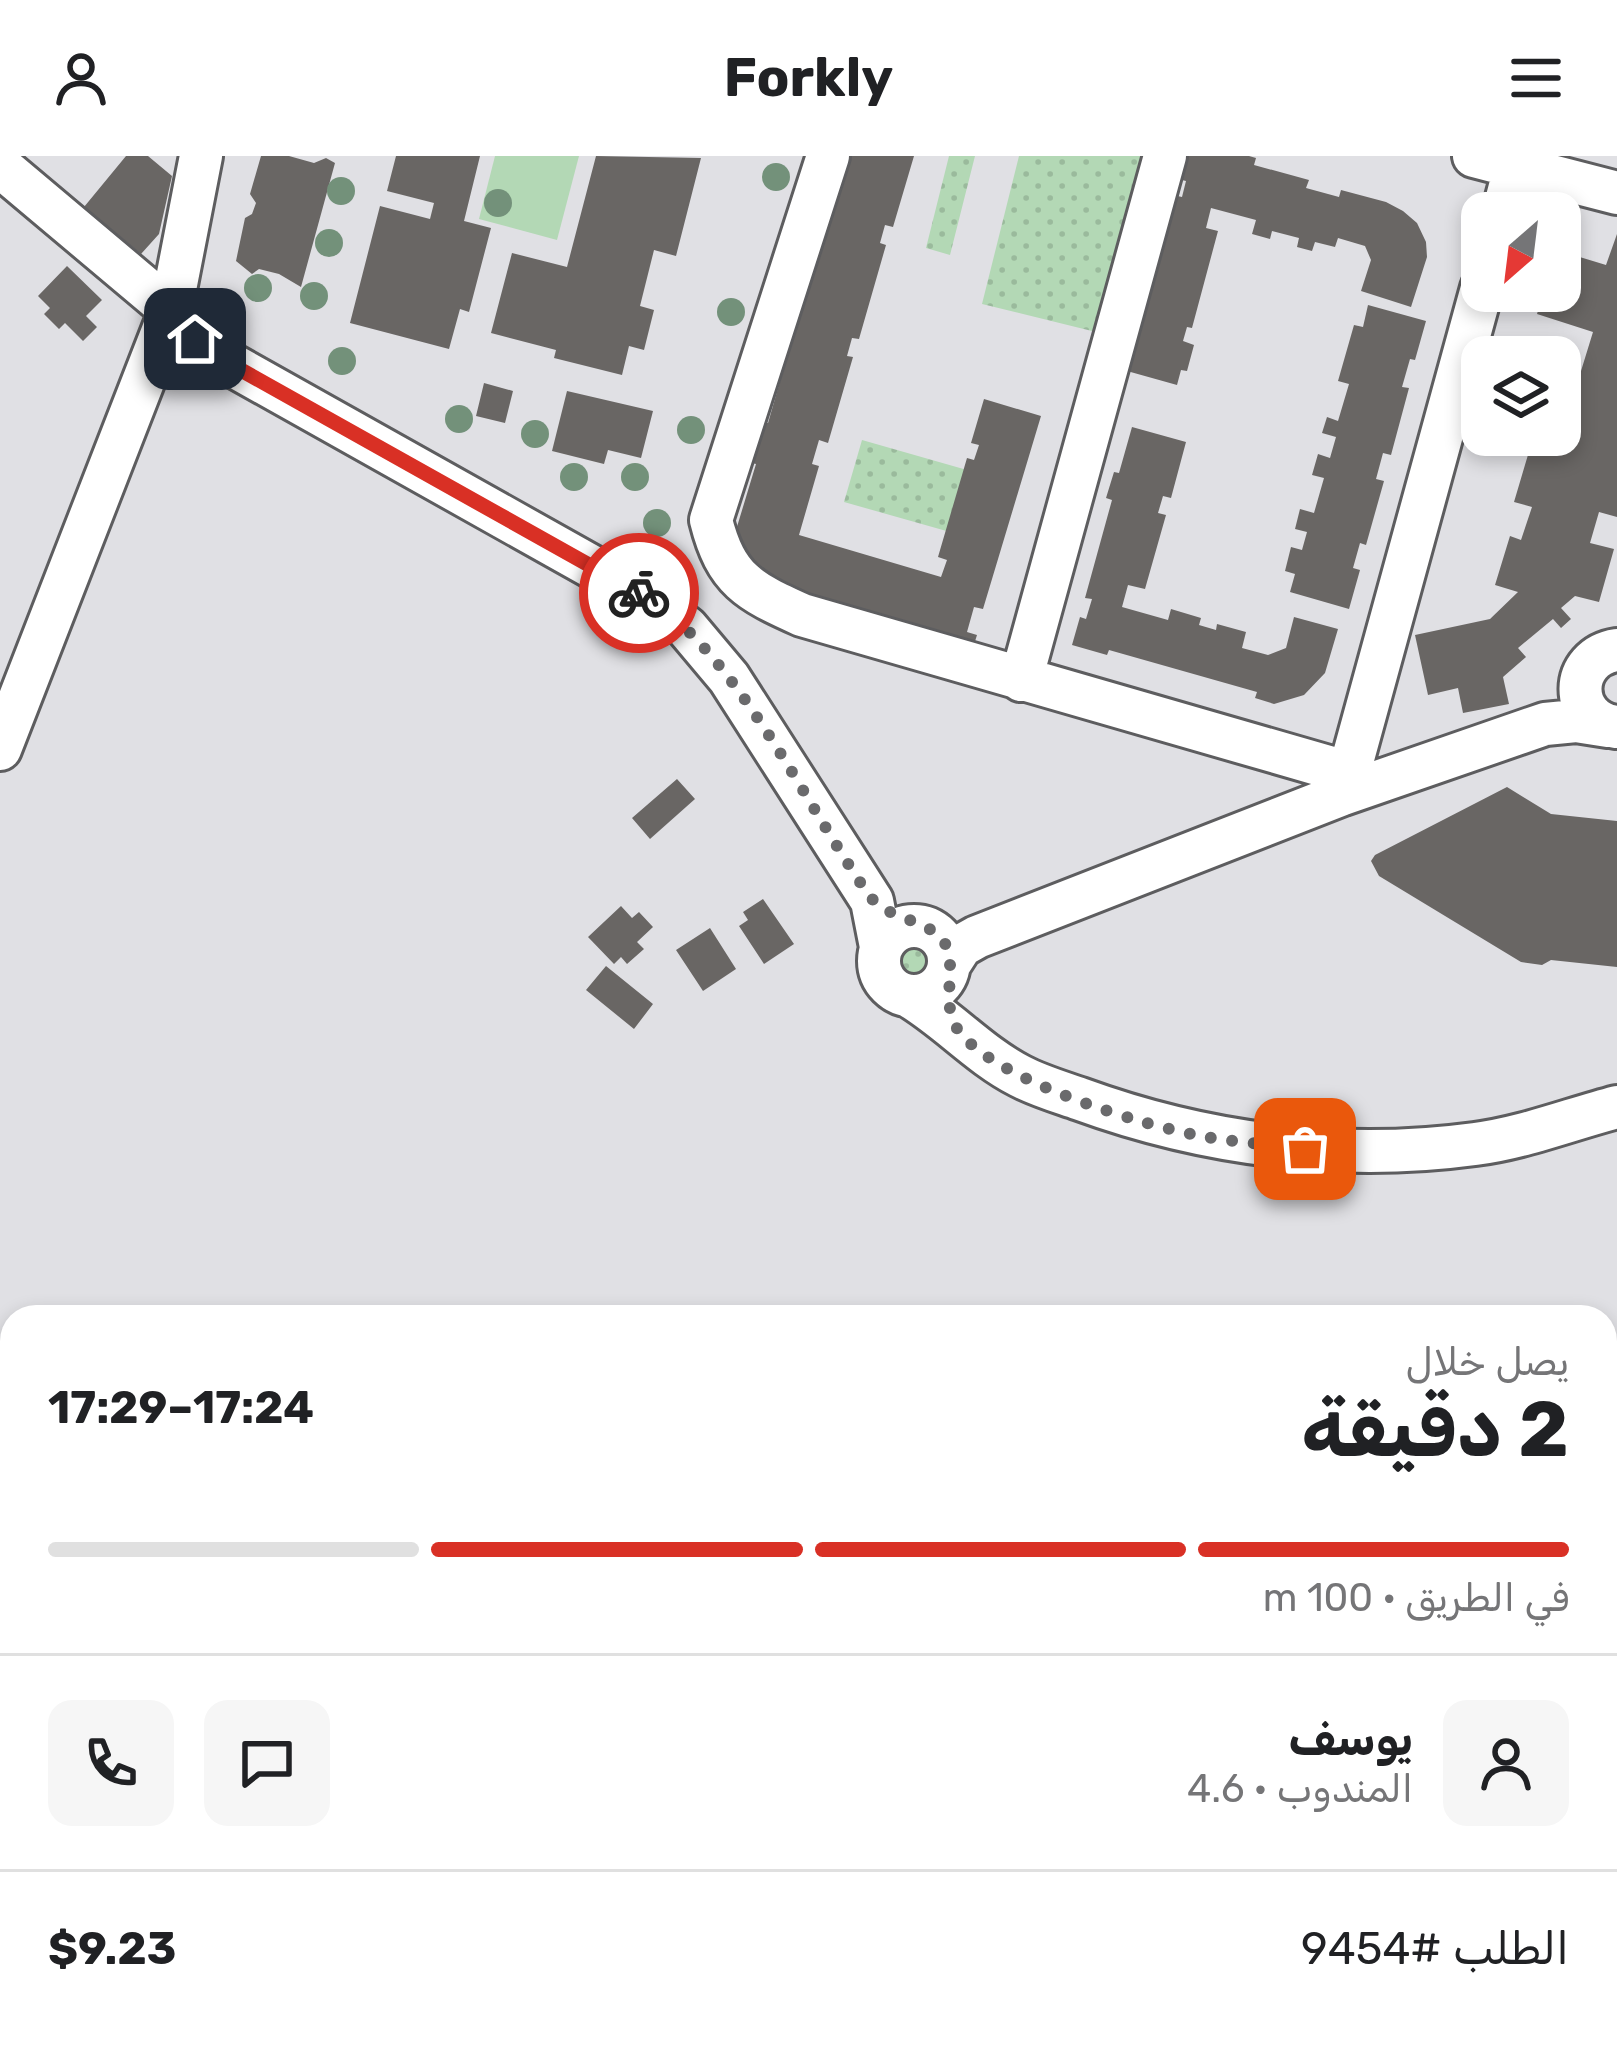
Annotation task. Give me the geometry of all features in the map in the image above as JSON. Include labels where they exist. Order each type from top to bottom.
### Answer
[{"type":"street","points":[[0,749],[171,310],[201,156]]},
{"type":"street","points":[[828,156],[711,520],[720,556],[754,593],[802,616],[1022,680],[1346,784]]},
{"type":"street","points":[[1022,680],[1165,156]]},
{"type":"street","points":[[1474,156],[1517,161],[1617,194]]},
{"type":"street","points":[[1509,192],[1517,161]]},
{"type":"street","points":[[0,166],[225,361],[653,601],[687,628],[729,678],[872,901],[881,947],[880,972],[888,985],[956,1028],[986,1057],[1023,1078],[1103,1107],[1202,1136],[1284,1147],[1384,1152],[1479,1144],[1617,1107]]},
{"type":"street","points":[[1346,784],[1475,312]]},
{"type":"street","points":[[1545,724],[1565,708],[1605,656]]},
{"type":"street","points":[[1605,656],[1581,700],[1587,712],[1612,727]]},
{"type":"street","points":[[909,996],[933,992],[958,958],[1346,784],[1545,724],[1576,721],[1612,727]]},
{"type":"street","points":[[872,901],[941,938],[958,958]]},
{"type":"street","points":[[881,947],[898,929],[920,927]]},
{"type":"street","points":[[956,1028],[948,1000],[958,958]]},
{"type":"green space","points":[[495,156],[579,156],[557,240],[479,219]]},
{"type":"green space","points":[[949,156],[975,156],[950,255],[926,248]]},
{"type":"green space","points":[[1019,156],[1144,156],[1100,333],[982,304]]},
{"type":"green space","points":[[862,440],[967,470],[950,532],[844,502]]},
{"type":"green space","points":[[904,936],[924,936],[938,950],[938,970],[924,984],[904,984],[890,970],[890,950]]},
{"type":"building","points":[[126,156],[148,156],[172,176],[159,234],[141,254],[84,207]]},
{"type":"building","points":[[261,156],[289,156],[314,163],[326,158],[335,163],[301,287],[279,274],[259,269],[252,274],[236,261],[245,218],[256,203],[250,194]]},
{"type":"building","points":[[396,156],[480,156],[464,221],[491,228],[469,312],[460,309],[449,349],[350,323],[380,206],[430,219],[434,203],[387,191]]},
{"type":"building","points":[[596,156],[701,158],[676,256],[654,250],[640,306],[654,310],[644,350],[629,346],[622,375],[554,358],[556,350],[491,333],[512,253],[567,267]]},
{"type":"building","points":[[848,156],[914,156],[893,227],[885,225],[880,243],[886,245],[859,339],[852,338],[847,356],[853,357],[828,443],[819,440],[812,464],[819,466],[799,535],[941,577],[947,560],[938,557],[967,458],[974,460],[979,445],[971,443],[984,399],[1041,416],[983,609],[974,607],[967,632],[977,635],[972,651],[765,588],[733,540],[756,464],[748,462],[760,421],[768,423],[790,347],[782,345],[793,305],[802,308]]},
{"type":"building","points":[[1184,156],[1249,156],[1256,158],[1254,165],[1309,180],[1306,188],[1339,197],[1341,190],[1403,211],[1417,223],[1426,242],[1427,257],[1411,307],[1361,291],[1371,260],[1365,246],[1338,238],[1335,247],[1315,242],[1312,251],[1297,247],[1299,238],[1272,231],[1270,239],[1252,234],[1256,220],[1211,208],[1206,228],[1218,231],[1192,328],[1187,327],[1183,341],[1194,345],[1187,371],[1181,370],[1177,385],[1127,371],[1173,195],[1182,197],[1186,181],[1178,179]]},
{"type":"building","points":[[1617,234],[1617,517],[1599,512],[1590,543],[1614,549],[1599,602],[1575,596],[1561,608],[1571,619],[1561,628],[1553,619],[1518,648],[1526,657],[1503,677],[1509,704],[1463,713],[1458,688],[1428,695],[1415,635],[1490,619],[1518,592],[1495,585],[1510,536],[1521,540],[1532,507],[1514,502],[1528,456],[1581,456],[1581,371],[1593,332],[1537,314],[1581,312],[1581,257],[1606,265]]},
{"type":"building","points":[[67,266],[102,300],[86,316],[97,327],[83,341],[65,323],[59,329],[44,314],[50,308],[38,296]]},
{"type":"building","points":[[1368,305],[1426,321],[1402,387],[1409,388],[1391,455],[1383,453],[1376,479],[1384,481],[1366,545],[1360,543],[1353,568],[1360,570],[1349,609],[1290,592],[1295,574],[1285,571],[1291,547],[1302,550],[1307,532],[1295,529],[1300,509],[1314,513],[1324,478],[1312,475],[1318,454],[1330,458],[1336,437],[1322,433],[1327,417],[1338,421],[1349,384],[1338,381],[1354,325],[1363,327]]},
{"type":"building","points":[[484,383],[513,391],[505,423],[476,416]]},
{"type":"building","points":[[567,391],[653,411],[641,458],[608,450],[604,464],[552,451]]},
{"type":"building","points":[[1132,427],[1186,442],[1171,498],[1163,496],[1158,513],[1166,515],[1145,589],[1128,585],[1122,607],[1168,620],[1171,609],[1201,618],[1199,625],[1216,630],[1217,624],[1246,632],[1242,648],[1268,655],[1286,648],[1294,617],[1338,629],[1325,673],[1304,695],[1274,704],[1255,698],[1257,692],[1109,650],[1107,655],[1072,645],[1080,617],[1086,619],[1092,599],[1085,598],[1112,500],[1106,498],[1114,472],[1119,473]]},
{"type":"building","points":[[677,779],[695,799],[650,839],[632,818]]},
{"type":"building","points":[[1507,787],[1551,814],[1617,821],[1617,967],[1521,962],[1379,876],[1371,861],[1375,855]]},
{"type":"building","points":[[763,899],[794,944],[764,964],[739,926],[748,920],[743,912]]},
{"type":"building","points":[[621,906],[632,918],[639,912],[653,927],[637,942],[644,949],[627,964],[621,957],[614,964],[588,937]]},
{"type":"building","points":[[710,928],[736,969],[703,991],[676,950]]},
{"type":"building","points":[[606,966],[653,1004],[634,1029],[586,990]]},
{"type":"way so far","points":[[639,593],[687,628],[729,678],[872,901],[941,938],[949,951],[948,1000],[956,1028],[986,1057],[1023,1078],[1123,1114],[1202,1136],[1305,1149]]},
{"type":"route","points":[[195,339],[225,361],[639,593]]}]
